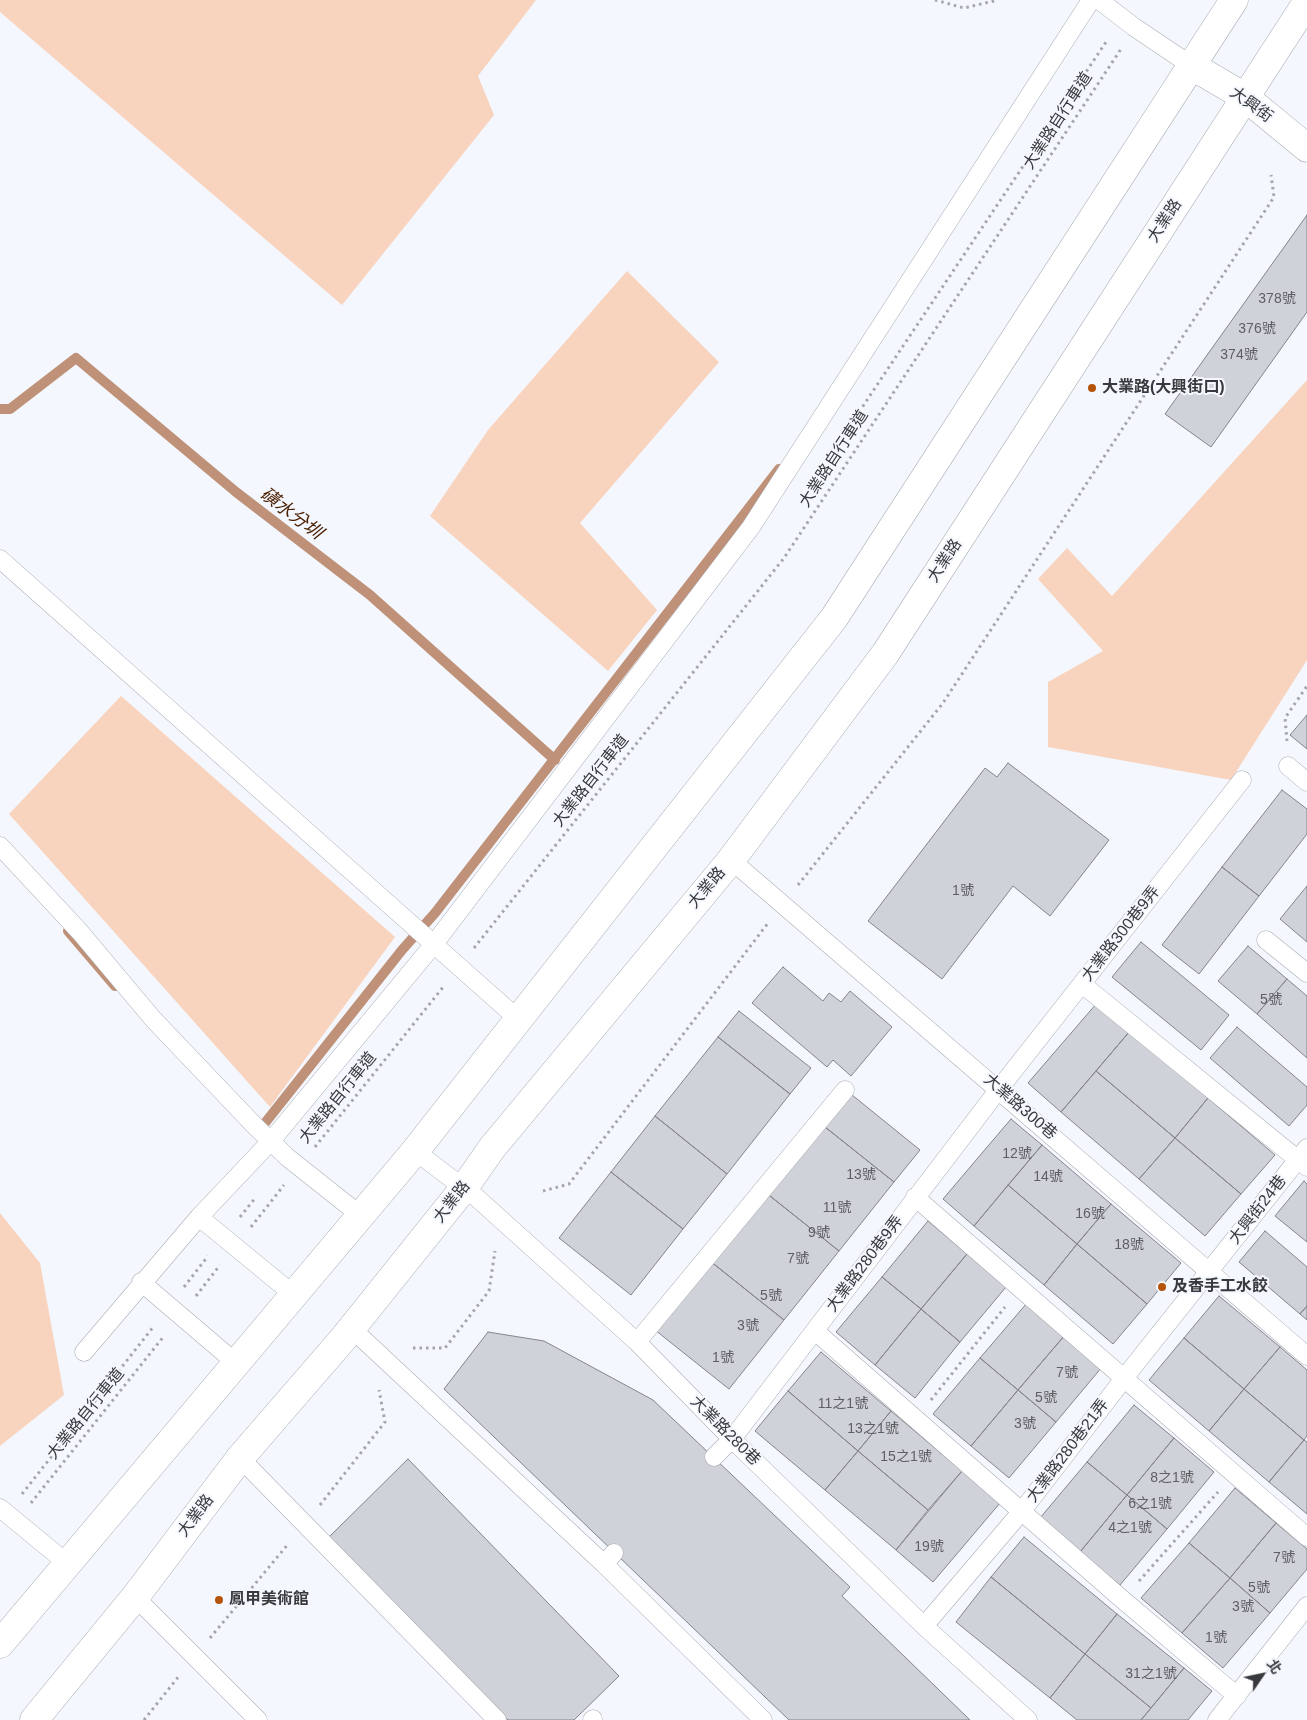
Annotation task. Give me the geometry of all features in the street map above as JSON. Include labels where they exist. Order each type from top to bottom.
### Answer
[{"type":"main road","points":[[0,1644],[415,1151],[834,618],[1234,0]]},
{"type":"main road","name":"大業路","points":[[34,1720],[135,1598],[240,1458],[351,1328],[464,1188],[492,1148],[731,860],[885,654],[1307,2]]},
{"type":"main road","name":"大興街","points":[[1192,66],[1245,98],[1307,148]]},
{"type":"lane","points":[[84,1352],[141,1282],[199,1217],[271,1142],[434,944],[751,527],[1091,0]]},
{"type":"lane","points":[[1099,0],[1134,27],[1192,66]]},
{"type":"lane","points":[[0,559],[518,1019]]},
{"type":"lane","points":[[1288,766],[1307,782]]},
{"type":"lane","name":"大業路300巷9弄","points":[[998,1089],[1242,780]]},
{"type":"lane","points":[[0,846],[80,932],[153,1019],[271,1142],[360,1216]]},
{"type":"lane","name":"大業路300巷","points":[[731,860],[782,907],[998,1089],[1208,1273],[1307,1356]]},
{"type":"lane","points":[[1266,940],[1307,974]]},
{"type":"lane","points":[[1082,984],[1304,1158]]},
{"type":"lane","name":"大業路280巷9弄","points":[[714,1457],[732,1439],[998,1089]]},
{"type":"lane","points":[[637,1342],[845,1090]]},
{"type":"lane","name":"大業路280巷","points":[[415,1151],[464,1188],[637,1342],[732,1439],[924,1626],[1028,1720]]},
{"type":"lane","name":"大興街24巷","points":[[1208,1273],[1304,1158]]},
{"type":"lane","points":[[916,1197],[1020,1289],[1125,1377],[1233,1475],[1307,1537]]},
{"type":"lane","points":[[199,1217],[294,1295]]},
{"type":"lane","name":"大業路280巷21弄","points":[[924,1626],[1022,1511],[1208,1273]]},
{"type":"lane","points":[[141,1282],[236,1363]]},
{"type":"lane","points":[[351,1328],[609,1558],[763,1720]]},
{"type":"lane","points":[[815,1331],[917,1418],[1122,1600],[1237,1696]]},
{"type":"lane","points":[[240,1458],[497,1720]]},
{"type":"lane","points":[[0,1508],[68,1564]]},
{"type":"lane","points":[[135,1598],[258,1720]]},
{"type":"lane","points":[[1217,1720],[1307,1606]]},
{"type":"path","points":[[935,0],[964,8],[998,0]]},
{"type":"path","name":"大業路自行車道","points":[[17,1521],[229,1242],[300,1166],[784,558],[1134,27]]},
{"type":"path","points":[[543,1191],[569,1184],[757,935],[782,907],[823,851],[943,703],[1274,197],[1272,175]]},
{"type":"path","points":[[1288,766],[1285,718],[1307,686]]},
{"type":"path","points":[[180,1291],[229,1242]]},
{"type":"path","points":[[414,1348],[445,1348],[490,1291],[494,1251]]},
{"type":"path","points":[[917,1418],[1020,1289]]},
{"type":"path","points":[[17,1500],[175,1311]]},
{"type":"path","points":[[144,1720],[305,1524],[385,1422],[379,1388]]},
{"type":"path","points":[[1122,1600],[1233,1475]]},
{"type":"shaded area","points":[[0,0],[536,0],[478,76],[494,115],[342,305],[0,12]]},
{"type":"shaded area","points":[[627,271],[719,362],[580,523],[657,610],[608,671],[430,516],[488,430]]},
{"type":"shaded area","points":[[1307,380],[1307,660],[1231,780],[1048,747],[1048,682],[1103,651],[1038,579],[1067,548],[1112,596]]},
{"type":"shaded area","points":[[121,696],[395,937],[270,1107],[9,814]]},
{"type":"shaded area","points":[[0,1213],[40,1263],[64,1395],[0,1446]]},
{"type":"building","points":[[1307,215],[1307,312],[1211,447],[1165,414]]},
{"type":"building","points":[[1307,715],[1307,749],[1290,735]]},
{"type":"building","points":[[1008,763],[1109,840],[1050,916],[1013,886],[942,979],[868,921],[985,768],[997,777]]},
{"type":"building","points":[[1282,790],[1307,809],[1307,834],[1259,896],[1222,867]]},
{"type":"building","points":[[1222,867],[1259,896],[1199,974],[1162,945]]},
{"type":"building","points":[[1307,886],[1307,942],[1280,919]]},
{"type":"building","points":[[1141,942],[1229,1015],[1201,1050],[1112,977]]},
{"type":"building","points":[[1248,946],[1287,979],[1257,1014],[1218,981]]},
{"type":"building","points":[[783,967],[823,1001],[829,993],[841,1002],[850,991],[892,1027],[851,1076],[833,1060],[827,1067],[752,1003]]},
{"type":"building","points":[[1287,979],[1307,996],[1307,1058],[1257,1014]]},
{"type":"building","points":[[1097,1003],[1130,1031],[1061,1112],[1028,1083]]},
{"type":"building","points":[[739,1011],[811,1068],[790,1094],[718,1037]]},
{"type":"building","points":[[1237,1027],[1307,1087],[1307,1105],[1289,1126],[1210,1058]]},
{"type":"building","points":[[1130,1031],[1208,1098],[1175,1138],[1096,1071]]},
{"type":"building","points":[[718,1037],[790,1094],[727,1174],[655,1116]]},
{"type":"building","points":[[1096,1071],[1175,1138],[1139,1179],[1061,1112]]},
{"type":"building","points":[[841,1086],[920,1150],[894,1182],[815,1119]]},
{"type":"building","points":[[1208,1098],[1275,1155],[1241,1194],[1175,1138]]},
{"type":"building","points":[[655,1116],[727,1174],[683,1229],[611,1172]]},
{"type":"building","points":[[815,1119],[894,1182],[839,1251],[760,1188]]},
{"type":"building","points":[[1011,1119],[1042,1145],[974,1226],[943,1199]]},
{"type":"building","points":[[1175,1138],[1241,1194],[1205,1236],[1139,1179]]},
{"type":"building","points":[[1042,1145],[1111,1204],[1077,1244],[1008,1185]]},
{"type":"building","points":[[611,1172],[683,1229],[631,1295],[559,1238]]},
{"type":"building","points":[[1304,1181],[1307,1184],[1307,1242],[1275,1216]]},
{"type":"building","points":[[1008,1185],[1077,1244],[1044,1285],[974,1226]]},
{"type":"building","points":[[760,1188],[839,1251],[784,1320],[705,1257]]},
{"type":"building","points":[[1111,1204],[1181,1263],[1147,1304],[1077,1244]]},
{"type":"building","points":[[928,1221],[967,1254],[921,1309],[882,1277]]},
{"type":"building","points":[[1265,1231],[1307,1267],[1307,1306],[1300,1314],[1239,1262]]},
{"type":"building","points":[[1077,1244],[1147,1304],[1113,1344],[1044,1285]]},
{"type":"building","points":[[967,1254],[1006,1287],[960,1342],[921,1309]]},
{"type":"building","points":[[705,1257],[784,1320],[729,1389],[650,1326]]},
{"type":"building","points":[[882,1277],[921,1309],[875,1365],[836,1332]]},
{"type":"building","points":[[1219,1296],[1280,1347],[1244,1389],[1184,1338]]},
{"type":"building","points":[[1027,1303],[1065,1335],[1018,1390],[980,1358]]},
{"type":"building","points":[[1307,1306],[1307,1320],[1300,1314]]},
{"type":"building","points":[[921,1309],[960,1342],[915,1398],[875,1365]]},
{"type":"building","points":[[488,1332],[544,1341],[653,1400],[850,1587],[842,1596],[970,1720],[789,1720],[444,1389]]},
{"type":"building","points":[[1065,1335],[1102,1367],[1056,1422],[1018,1390]]},
{"type":"building","points":[[1184,1338],[1244,1389],[1209,1431],[1149,1380]]},
{"type":"building","points":[[1280,1347],[1307,1370],[1307,1436],[1304,1440],[1244,1389]]},
{"type":"building","points":[[821,1352],[891,1411],[858,1451],[788,1391]]},
{"type":"building","points":[[980,1358],[1018,1390],[971,1446],[933,1414]]},
{"type":"building","points":[[1244,1389],[1304,1440],[1269,1482],[1209,1431]]},
{"type":"building","points":[[1018,1390],[1056,1422],[1009,1478],[971,1446]]},
{"type":"building","points":[[788,1391],[858,1451],[825,1490],[755,1431]]},
{"type":"building","points":[[1134,1405],[1174,1438],[1127,1495],[1087,1462]]},
{"type":"building","points":[[891,1411],[962,1471],[928,1510],[858,1451]]},
{"type":"building","points":[[1174,1438],[1214,1472],[1167,1529],[1127,1495]]},
{"type":"building","points":[[1304,1440],[1307,1442],[1307,1514],[1269,1482]]},
{"type":"building","points":[[858,1451],[928,1510],[896,1550],[825,1490]]},
{"type":"building","points":[[408,1459],[619,1676],[574,1720],[508,1720],[329,1537]]},
{"type":"building","points":[[1087,1462],[1127,1495],[1080,1552],[1040,1518]]},
{"type":"building","points":[[962,1471],[1000,1503],[933,1582],[896,1550]]},
{"type":"building","points":[[1235,1488],[1276,1523],[1230,1578],[1189,1543]]},
{"type":"building","points":[[1127,1495],[1167,1529],[1120,1585],[1080,1552]]},
{"type":"building","points":[[1276,1523],[1307,1549],[1307,1569],[1270,1613],[1230,1578]]},
{"type":"building","points":[[1024,1537],[1117,1614],[1085,1654],[991,1577]]},
{"type":"building","points":[[1189,1543],[1230,1578],[1182,1633],[1141,1598]]},
{"type":"building","points":[[991,1577],[1085,1654],[1050,1698],[956,1622]]},
{"type":"building","points":[[1230,1578],[1270,1613],[1223,1668],[1182,1633]]},
{"type":"building","points":[[1117,1614],[1184,1668],[1151,1708],[1085,1654]]},
{"type":"building","points":[[1085,1654],[1151,1708],[1141,1720],[1077,1720],[1050,1698]]},
{"type":"building","points":[[1184,1668],[1212,1691],[1188,1720],[1141,1720]]},
{"type":"waterway","name":"磺水分圳","points":[[0,409],[10,409],[76,358],[236,492],[370,595],[555,760]]},
{"type":"waterway","points":[[257,1133],[402,950],[435,913],[779,469]]},
{"type":"waterway","points":[[68,931],[115,986]]},
{"type":"place","name":"大業路(大興街口)","points":[[1092,388]]},
{"type":"place","name":"及香手工水餃","points":[[1162,1287]]},
{"type":"place","name":"鳳甲美術館","points":[[219,1600]]}]
